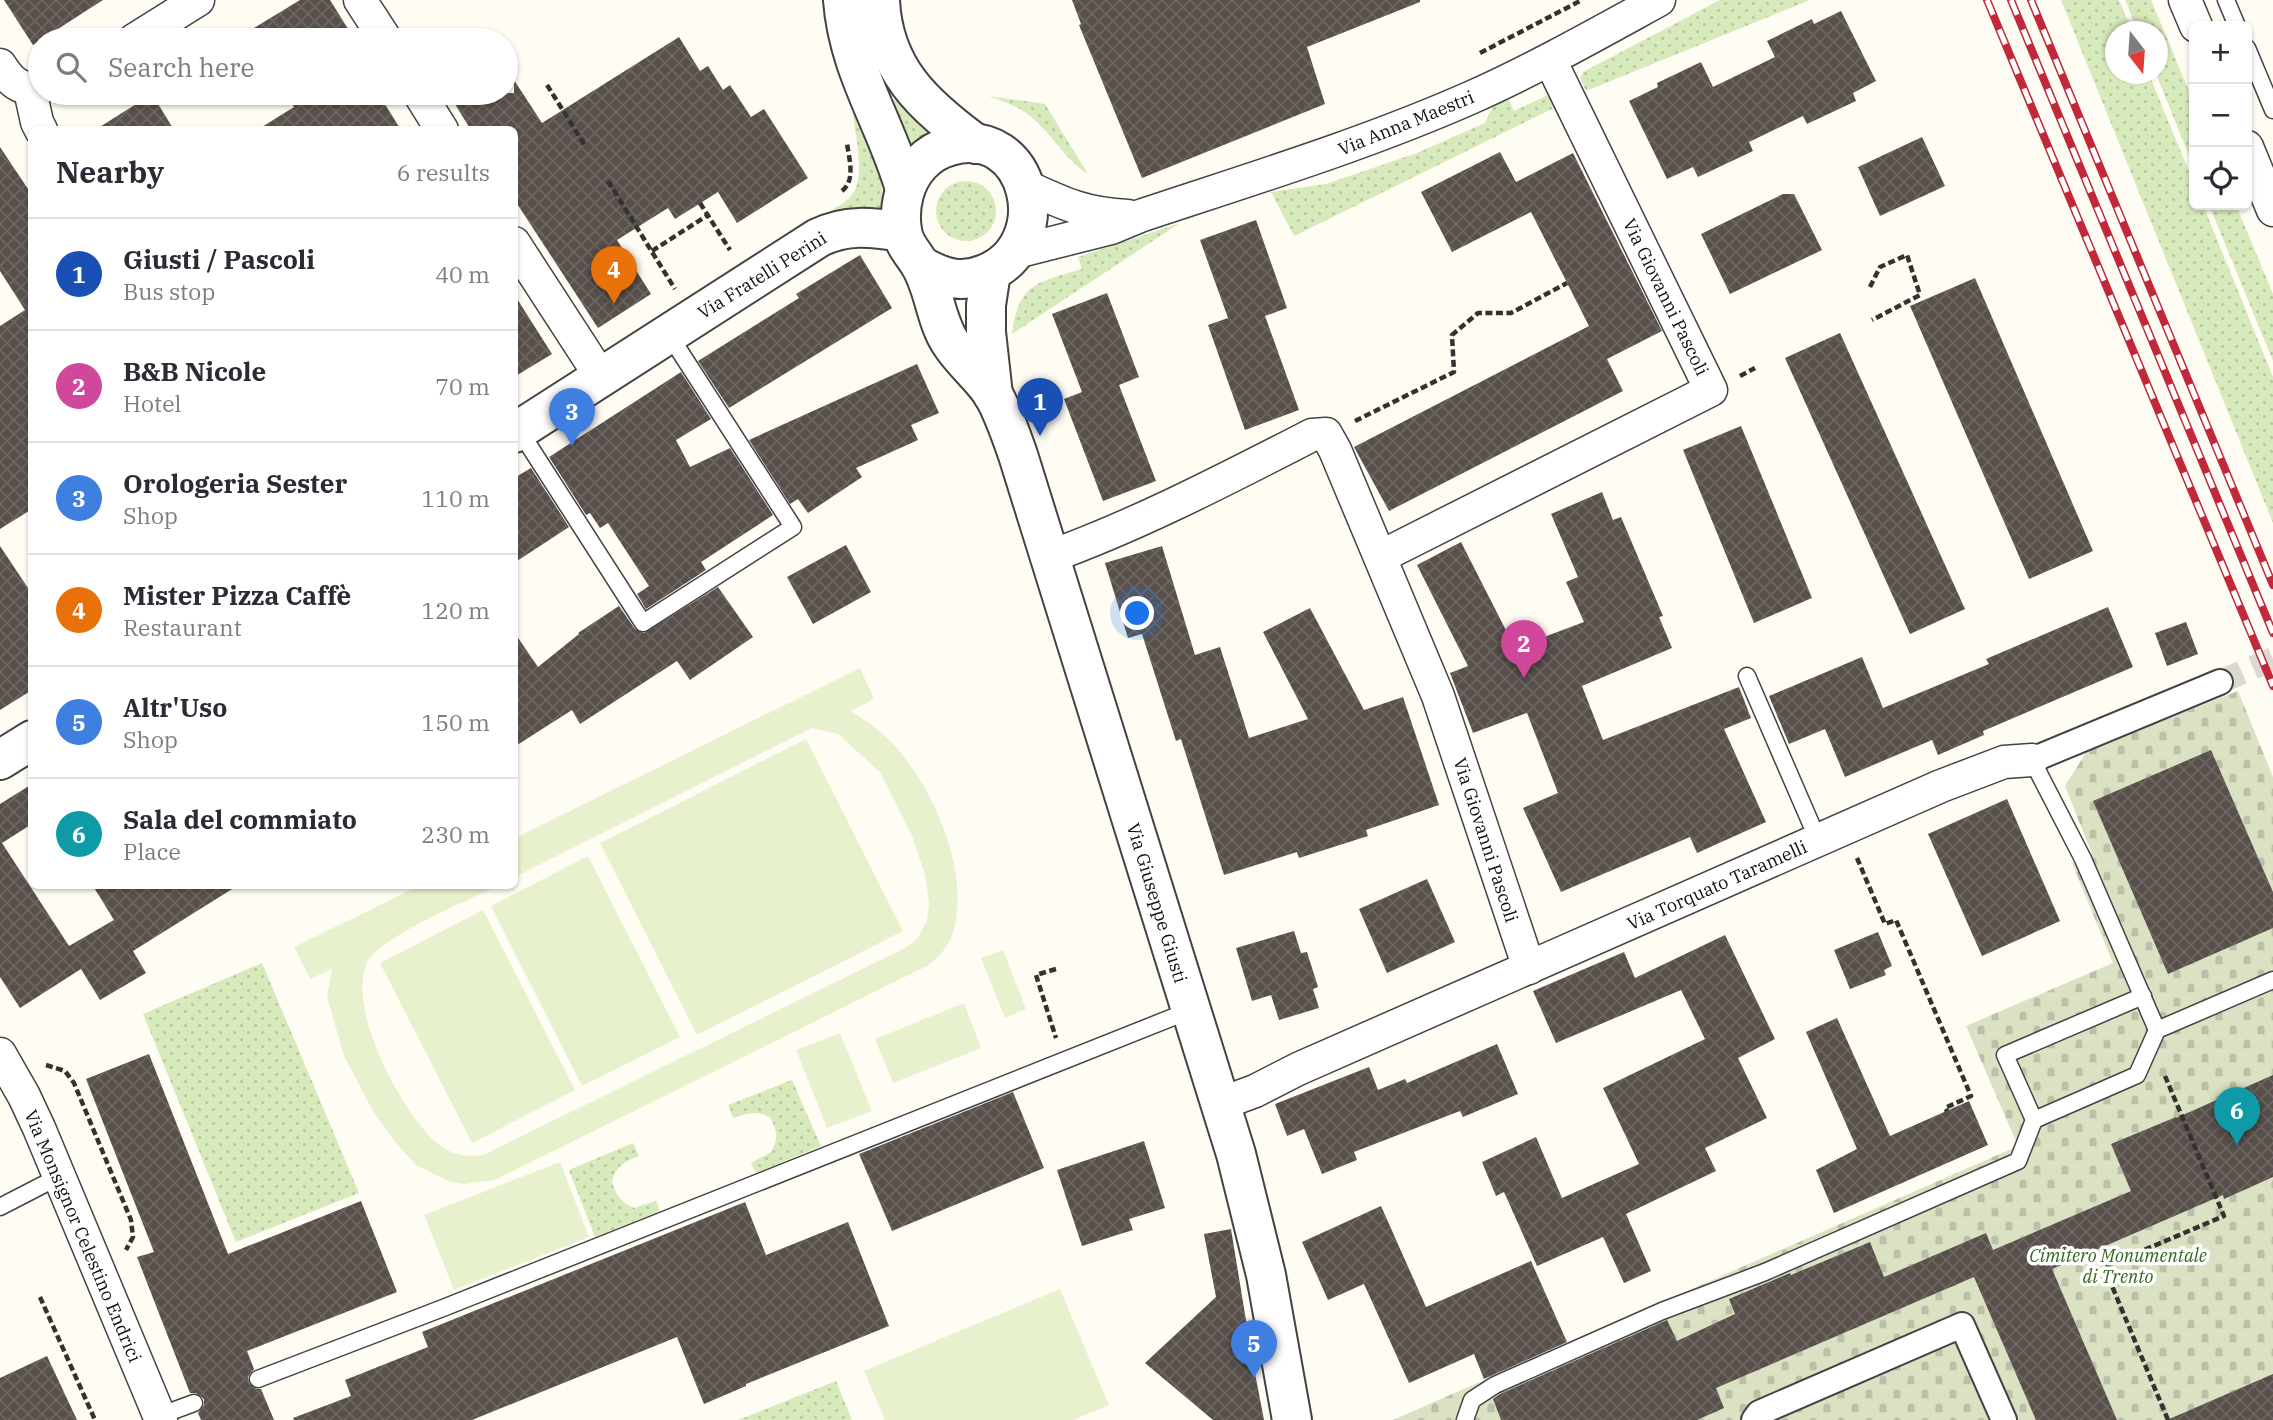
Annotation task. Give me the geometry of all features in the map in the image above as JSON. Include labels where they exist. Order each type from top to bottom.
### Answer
[{"type":"street","points":[[153,28],[198,0]]},
{"type":"street","points":[[360,0],[378,28]]},
{"type":"street","points":[[843,0],[853,59],[897,162],[905,189]]},
{"type":"street","points":[[880,0],[884,37],[906,79],[941,118],[976,144]]},
{"type":"street","name":"Via Anna Maestri","points":[[1004,262],[1333,152],[1468,99],[1550,60],[1659,0]]},
{"type":"street","points":[[2185,0],[2194,21]]},
{"type":"street","name":"Via Giovanni Pascoli","points":[[1380,557],[1711,390],[1550,60]]},
{"type":"street","points":[[0,65],[10,80],[28,86]]},
{"type":"street","points":[[36,105],[39,126]]},
{"type":"street","points":[[426,105],[440,126]]},
{"type":"street","points":[[902,232],[901,212],[905,189],[913,172],[934,152],[961,143],[976,144],[1004,153],[1026,186]]},
{"type":"street","points":[[2252,159],[2273,211]]},
{"type":"street","name":"Via Anna Maestri","points":[[1026,186],[1071,207],[1098,214],[1140,216]]},
{"type":"street","name":"Via Giuseppe Giusti","points":[[1026,186],[1027,218],[1022,242],[1004,262],[986,305],[986,332],[993,394],[1018,455],[1220,1104],[1256,1229],[1292,1420]]},
{"type":"street","name":"Via Fratelli Perini","points":[[518,430],[833,230],[856,226],[902,232]]},
{"type":"street","name":"Via Giuseppe Giusti","points":[[902,232],[905,243],[920,265],[949,342],[993,394]]},
{"type":"street","points":[[518,249],[601,377]]},
{"type":"street","points":[[920,265],[946,278],[962,280],[1004,262]]},
{"type":"street","points":[[1049,557],[1081,546],[1210,487],[1312,435],[1326,434]]},
{"type":"street","name":"Via Giovanni Pascoli","points":[[1326,434],[1438,696],[1529,968]]},
{"type":"street","name":"Via Torquato Taramelli","points":[[1220,1104],[1255,1091],[1298,1069],[1941,786],[2004,762],[2032,760],[2220,681]]},
{"type":"street","points":[[0,760],[28,742]]},
{"type":"street","name":"Via Monsignor Celestino Endrici","points":[[0,1054],[24,1096],[60,1176],[160,1418]]},
{"type":"street","points":[[1754,1420],[1759,1413],[1962,1325],[2004,1420]]},
{"type":"lane","points":[[2226,0],[2235,21]]},
{"type":"lane","points":[[2252,60],[2273,110]]},
{"type":"lane","name":"Via Fratelli Perini","points":[[518,433],[643,623],[793,527],[668,333]]},
{"type":"lane","points":[[1748,676],[1832,834]]},
{"type":"lane","points":[[1465,1420],[1472,1400],[1495,1384],[1662,1311],[1765,1272],[2018,1161],[2034,1120],[2137,1075],[2154,1037],[2143,996],[2083,859],[2032,760]]},
{"type":"lane","points":[[2154,1037],[2273,980]]},
{"type":"lane","points":[[2034,1120],[2005,1055],[2143,996]]},
{"type":"lane","points":[[258,1379],[1191,1010]]},
{"type":"lane","points":[[0,1207],[60,1176]]},
{"type":"lane","points":[[160,1418],[194,1403]]},
{"type":"path","points":[[1476,55],[1582,0]]},
{"type":"path","points":[[547,85],[586,147]]},
{"type":"path","points":[[835,196],[847,187],[850,176],[846,135]]},
{"type":"path","points":[[608,181],[680,295]]},
{"type":"path","points":[[700,203],[736,260]]},
{"type":"path","points":[[652,251],[708,215]]},
{"type":"path","points":[[1870,287],[1880,267],[1907,256],[1920,295],[1872,320]]},
{"type":"path","points":[[1326,434],[1454,372],[1452,335],[1478,313],[1511,313],[1567,282]]},
{"type":"path","points":[[1832,834],[1885,924],[1896,920],[1971,1096],[1945,1108],[1947,1111]]},
{"type":"path","points":[[1032,1073],[1027,1058],[1052,1048],[1056,1039],[1036,975],[1056,969]]},
{"type":"path","points":[[2154,1037],[2224,1216],[2104,1267],[2168,1420]]},
{"type":"path","points":[[40,1297],[95,1420]]},
{"type":"green space","points":[[1720,0],[1810,0],[1586,91],[1580,78],[1583,72]]},
{"type":"green space","points":[[2061,0],[2119,0],[2128,21],[2105,21],[2105,84],[2153,84],[2189,172],[2189,210],[2205,210],[2273,377],[2273,523]]},
{"type":"green space","points":[[2125,0],[2151,0],[2160,21],[2134,21]]},
{"type":"green space","points":[[2168,41],[2189,91],[2189,156],[2160,84],[2168,84]]},
{"type":"green space","points":[[1550,94],[1556,107],[1294,236],[1271,192],[1326,184],[1417,153],[1485,123],[1493,106],[1508,99],[1514,111]]},
{"type":"green space","points":[[989,96],[1045,104],[1088,174],[1071,160],[1029,115]]},
{"type":"green space","points":[[899,97],[930,131],[908,149],[887,104]]},
{"type":"green space","points":[[853,114],[858,114],[881,169],[884,214],[818,218],[847,200],[857,184],[859,165]]},
{"type":"green space","points":[[966,181],[983,186],[991,194],[996,211],[991,228],[983,236],[966,241],[949,236],[941,228],[936,211],[941,194],[949,186]]},
{"type":"green space","points":[[2211,210],[2238,210],[2273,294],[2273,361]]},
{"type":"green space","points":[[1180,223],[1012,334],[1019,304],[1025,294],[1053,277],[1082,269],[1078,257]]},
{"type":"green space","points":[[860,668],[874,699],[851,711],[893,744],[923,784],[946,835],[954,862],[957,914],[947,946],[927,966],[495,1180],[464,1184],[448,1181],[416,1165],[374,1113],[344,1056],[327,997],[332,969],[310,979],[294,947],[413,889],[492,889],[426,920],[388,942],[374,953],[367,963],[363,983],[364,1007],[371,1033],[394,1086],[438,1144],[454,1153],[471,1156],[483,1155],[905,948],[918,938],[927,920],[929,903],[925,875],[912,836],[880,772],[838,734],[812,728],[518,875],[518,837]]},
{"type":"green space","name":"Cimitero Monumentale di Trento","points":[[2238,691],[2273,777],[2273,1420],[1393,1420],[2018,1146],[1966,1026],[2113,963],[2072,863],[2092,854],[2065,786],[2087,751]]},
{"type":"green space","points":[[806,739],[903,931],[697,1035],[600,843]]},
{"type":"green space","points":[[588,856],[680,1037],[582,1086],[491,906]]},
{"type":"green space","points":[[483,910],[575,1090],[472,1143],[380,963]]},
{"type":"green space","points":[[1003,950],[1026,1009],[1005,1018],[981,958]]},
{"type":"green space","points":[[262,963],[359,1193],[236,1242],[143,1014]]},
{"type":"green space","points":[[964,1003],[981,1048],[893,1083],[875,1039]]},
{"type":"green space","points":[[840,1033],[872,1111],[827,1128],[796,1050]]},
{"type":"green space","points":[[792,1080],[821,1146],[756,1173],[751,1163],[771,1152],[776,1139],[774,1126],[770,1117],[756,1113],[733,1118],[728,1105]]},
{"type":"green space","points":[[633,1143],[639,1156],[625,1162],[616,1171],[612,1181],[615,1190],[622,1201],[634,1208],[656,1201],[660,1211],[595,1237],[569,1170]]},
{"type":"green space","points":[[560,1162],[589,1237],[454,1290],[424,1215]]},
{"type":"green space","points":[[1060,1289],[1109,1405],[1073,1420],[885,1420],[864,1371]]},
{"type":"green space","points":[[836,1381],[852,1420],[738,1420]]},
{"type":"building","points":[[4,0],[103,0],[59,28],[28,28],[28,37]]},
{"type":"building","points":[[300,0],[330,0],[348,28],[254,28]]},
{"type":"building","points":[[1072,0],[1420,2],[1307,47],[1325,104],[1142,178],[1079,25],[1081,24]]},
{"type":"building","points":[[1841,11],[1876,81],[1853,93],[1856,101],[1807,124],[1803,116],[1749,142],[1753,151],[1698,177],[1693,167],[1667,179],[1629,101],[1658,87],[1657,83],[1701,62],[1713,87],[1775,57],[1767,41],[1812,19],[1814,24]]},
{"type":"building","points":[[679,37],[700,71],[708,66],[723,90],[730,85],[751,117],[764,109],[808,178],[737,223],[718,192],[675,219],[668,208],[617,240],[651,294],[598,328],[518,205],[518,126],[469,126],[455,105],[518,105],[518,86],[542,123]]},
{"type":"building","points":[[135,105],[159,105],[172,126],[101,126]]},
{"type":"building","points":[[293,105],[385,105],[399,126],[263,126],[294,107]]},
{"type":"building","points":[[1922,137],[1945,186],[1880,216],[1858,167]]},
{"type":"building","points":[[0,147],[28,189],[28,512],[0,529],[0,326],[25,310],[0,271]]},
{"type":"building","points":[[1500,152],[1516,182],[1573,153],[1662,331],[1607,359],[1623,391],[1389,511],[1354,447],[1589,326],[1531,212],[1452,252],[1421,192]]},
{"type":"building","points":[[1783,194],[1794,194],[1822,250],[1730,294],[1701,234]]},
{"type":"building","points":[[1256,220],[1287,308],[1265,316],[1299,410],[1245,430],[1208,325],[1228,318],[1200,240]]},
{"type":"building","points":[[860,255],[892,308],[729,408],[698,361],[799,298],[796,294]]},
{"type":"building","points":[[1975,278],[2093,551],[2029,579],[1910,306]]},
{"type":"building","points":[[1107,293],[1139,377],[1119,385],[1156,481],[1103,501],[1064,399],[1082,392],[1052,314]]},
{"type":"building","points":[[518,300],[552,354],[518,375]]},
{"type":"building","points":[[1840,333],[1965,609],[1910,634],[1785,358]]},
{"type":"building","points":[[917,364],[939,413],[911,425],[918,440],[856,468],[862,477],[808,513],[798,499],[790,504],[749,440]]},
{"type":"building","points":[[681,372],[711,419],[676,440],[690,467],[730,448],[773,515],[701,562],[706,570],[646,609],[637,594],[649,586],[608,523],[600,528],[590,513],[586,515],[549,457]]},
{"type":"building","points":[[1741,426],[1812,598],[1754,623],[1683,450]]},
{"type":"building","points":[[531,468],[569,527],[518,560],[518,476]]},
{"type":"building","points":[[1602,492],[1613,520],[1621,517],[1663,616],[1659,617],[1672,648],[1582,686],[1603,740],[1739,687],[1751,718],[1724,729],[1766,822],[1697,853],[1690,837],[1561,892],[1523,808],[1558,793],[1527,713],[1473,733],[1450,673],[1468,666],[1417,565],[1461,542],[1515,648],[1584,622],[1566,582],[1578,577],[1551,514]]},
{"type":"building","points":[[846,545],[871,592],[813,624],[787,577]]},
{"type":"building","points":[[0,546],[28,588],[28,692],[0,710]]},
{"type":"building","points":[[1162,546],[1195,655],[1220,647],[1249,738],[1308,719],[1263,632],[1310,608],[1364,710],[1403,697],[1439,805],[1366,830],[1368,836],[1299,858],[1297,852],[1224,875],[1181,739],[1176,741],[1142,634],[1128,638],[1105,563]]},
{"type":"building","points":[[718,587],[753,637],[690,680],[677,661],[580,724],[572,710],[518,744],[518,638],[538,667],[578,633],[619,606],[635,629],[644,633]]},
{"type":"building","points":[[2108,607],[2133,667],[1983,731],[1984,735],[1938,755],[1932,740],[1845,777],[1825,729],[1789,744],[1769,696],[1862,657],[1883,708],[1989,664],[1986,659]]},
{"type":"building","points":[[2186,622],[2198,654],[2167,666],[2155,633]]},
{"type":"building","points":[[2211,750],[2273,892],[2273,928],[2168,974],[2093,801]]},
{"type":"building","points":[[28,786],[28,827],[2,843],[28,883],[28,889],[32,889],[69,946],[114,920],[95,889],[232,889],[133,951],[146,973],[100,1000],[81,969],[20,1008],[0,977],[0,804]]},
{"type":"building","points":[[2007,799],[2060,921],[1982,956],[1928,834]]},
{"type":"building","points":[[1427,879],[1455,942],[1387,973],[1359,909]]},
{"type":"building","points":[[1294,931],[1301,953],[1307,952],[1318,987],[1313,989],[1319,1008],[1279,1020],[1271,995],[1252,1001],[1236,948]]},
{"type":"building","points":[[1878,932],[1892,966],[1884,970],[1886,975],[1850,989],[1834,950]]},
{"type":"building","points":[[1725,935],[1775,1039],[1738,1058],[1767,1118],[1705,1148],[1716,1171],[1626,1214],[1651,1271],[1624,1283],[1603,1237],[1537,1266],[1504,1192],[1496,1196],[1482,1162],[1536,1137],[1562,1198],[1639,1164],[1603,1088],[1705,1039],[1681,990],[1556,1043],[1533,991],[1624,952],[1635,978]]},
{"type":"building","points":[[1837,1018],[1890,1136],[1969,1101],[1988,1145],[1834,1213],[1816,1170],[1857,1149],[1806,1032]]},
{"type":"building","points":[[1497,1044],[1518,1094],[1463,1117],[1460,1111],[1354,1152],[1357,1160],[1322,1174],[1304,1129],[1287,1136],[1275,1104],[1369,1067],[1378,1090],[1405,1079],[1407,1083]]},
{"type":"building","points":[[149,1054],[228,1254],[361,1201],[397,1292],[247,1351],[254,1369],[248,1377],[249,1383],[256,1389],[261,1389],[274,1420],[201,1420],[198,1413],[204,1405],[204,1399],[196,1393],[190,1393],[137,1257],[154,1252],[86,1079]]},
{"type":"building","points":[[2273,1075],[2273,1177],[2224,1199],[2223,1195],[2052,1269],[2117,1420],[2036,1420],[1974,1277],[1716,1388],[1724,1408],[1697,1420],[1501,1420],[1493,1399],[1500,1394],[1667,1320],[1677,1341],[1735,1314],[1729,1299],[1870,1242],[1884,1277],[1986,1233],[1993,1250],[2131,1191],[2111,1144]]},
{"type":"building","points":[[1013,1092],[1044,1168],[892,1231],[859,1154]]},
{"type":"building","points":[[1144,1141],[1165,1208],[1129,1219],[1133,1230],[1082,1246],[1057,1170]]},
{"type":"building","points":[[745,1202],[766,1255],[848,1222],[889,1326],[746,1384],[704,1404],[677,1337],[472,1420],[293,1418],[351,1396],[345,1380],[428,1347],[422,1332]]},
{"type":"building","points":[[1381,1206],[1426,1307],[1531,1261],[1567,1342],[1484,1379],[1474,1354],[1409,1383],[1364,1284],[1328,1300],[1302,1242]]},
{"type":"building","points":[[1231,1229],[1264,1420],[1213,1420],[1145,1363],[1216,1297],[1204,1234]]},
{"type":"building","points":[[47,1356],[77,1420],[0,1420],[0,1378]]},
{"type":"building","points":[[2273,1374],[2273,1420],[2167,1420]]},
{"type":"tunnel","points":[[2220,682],[2273,659]]},
{"type":"railway","points":[[1987,0],[2273,686]]},
{"type":"railway","points":[[2011,0],[2273,633]]},
{"type":"railway","points":[[2031,0],[2273,585]]},
{"type":"place","name":"Mister Pizza Caffè","points":[[614,304]]},
{"type":"place","name":"Giusti / Pascoli","points":[[1040,436]]},
{"type":"place","name":"Orologeria Sester","points":[[572,446]]},
{"type":"place","name":"B&B Nicole","points":[[1524,678]]},
{"type":"place","name":"Sala del commiato","points":[[2237,1145]]},
{"type":"place","name":"Altr'Uso","points":[[1254,1378]]}]
